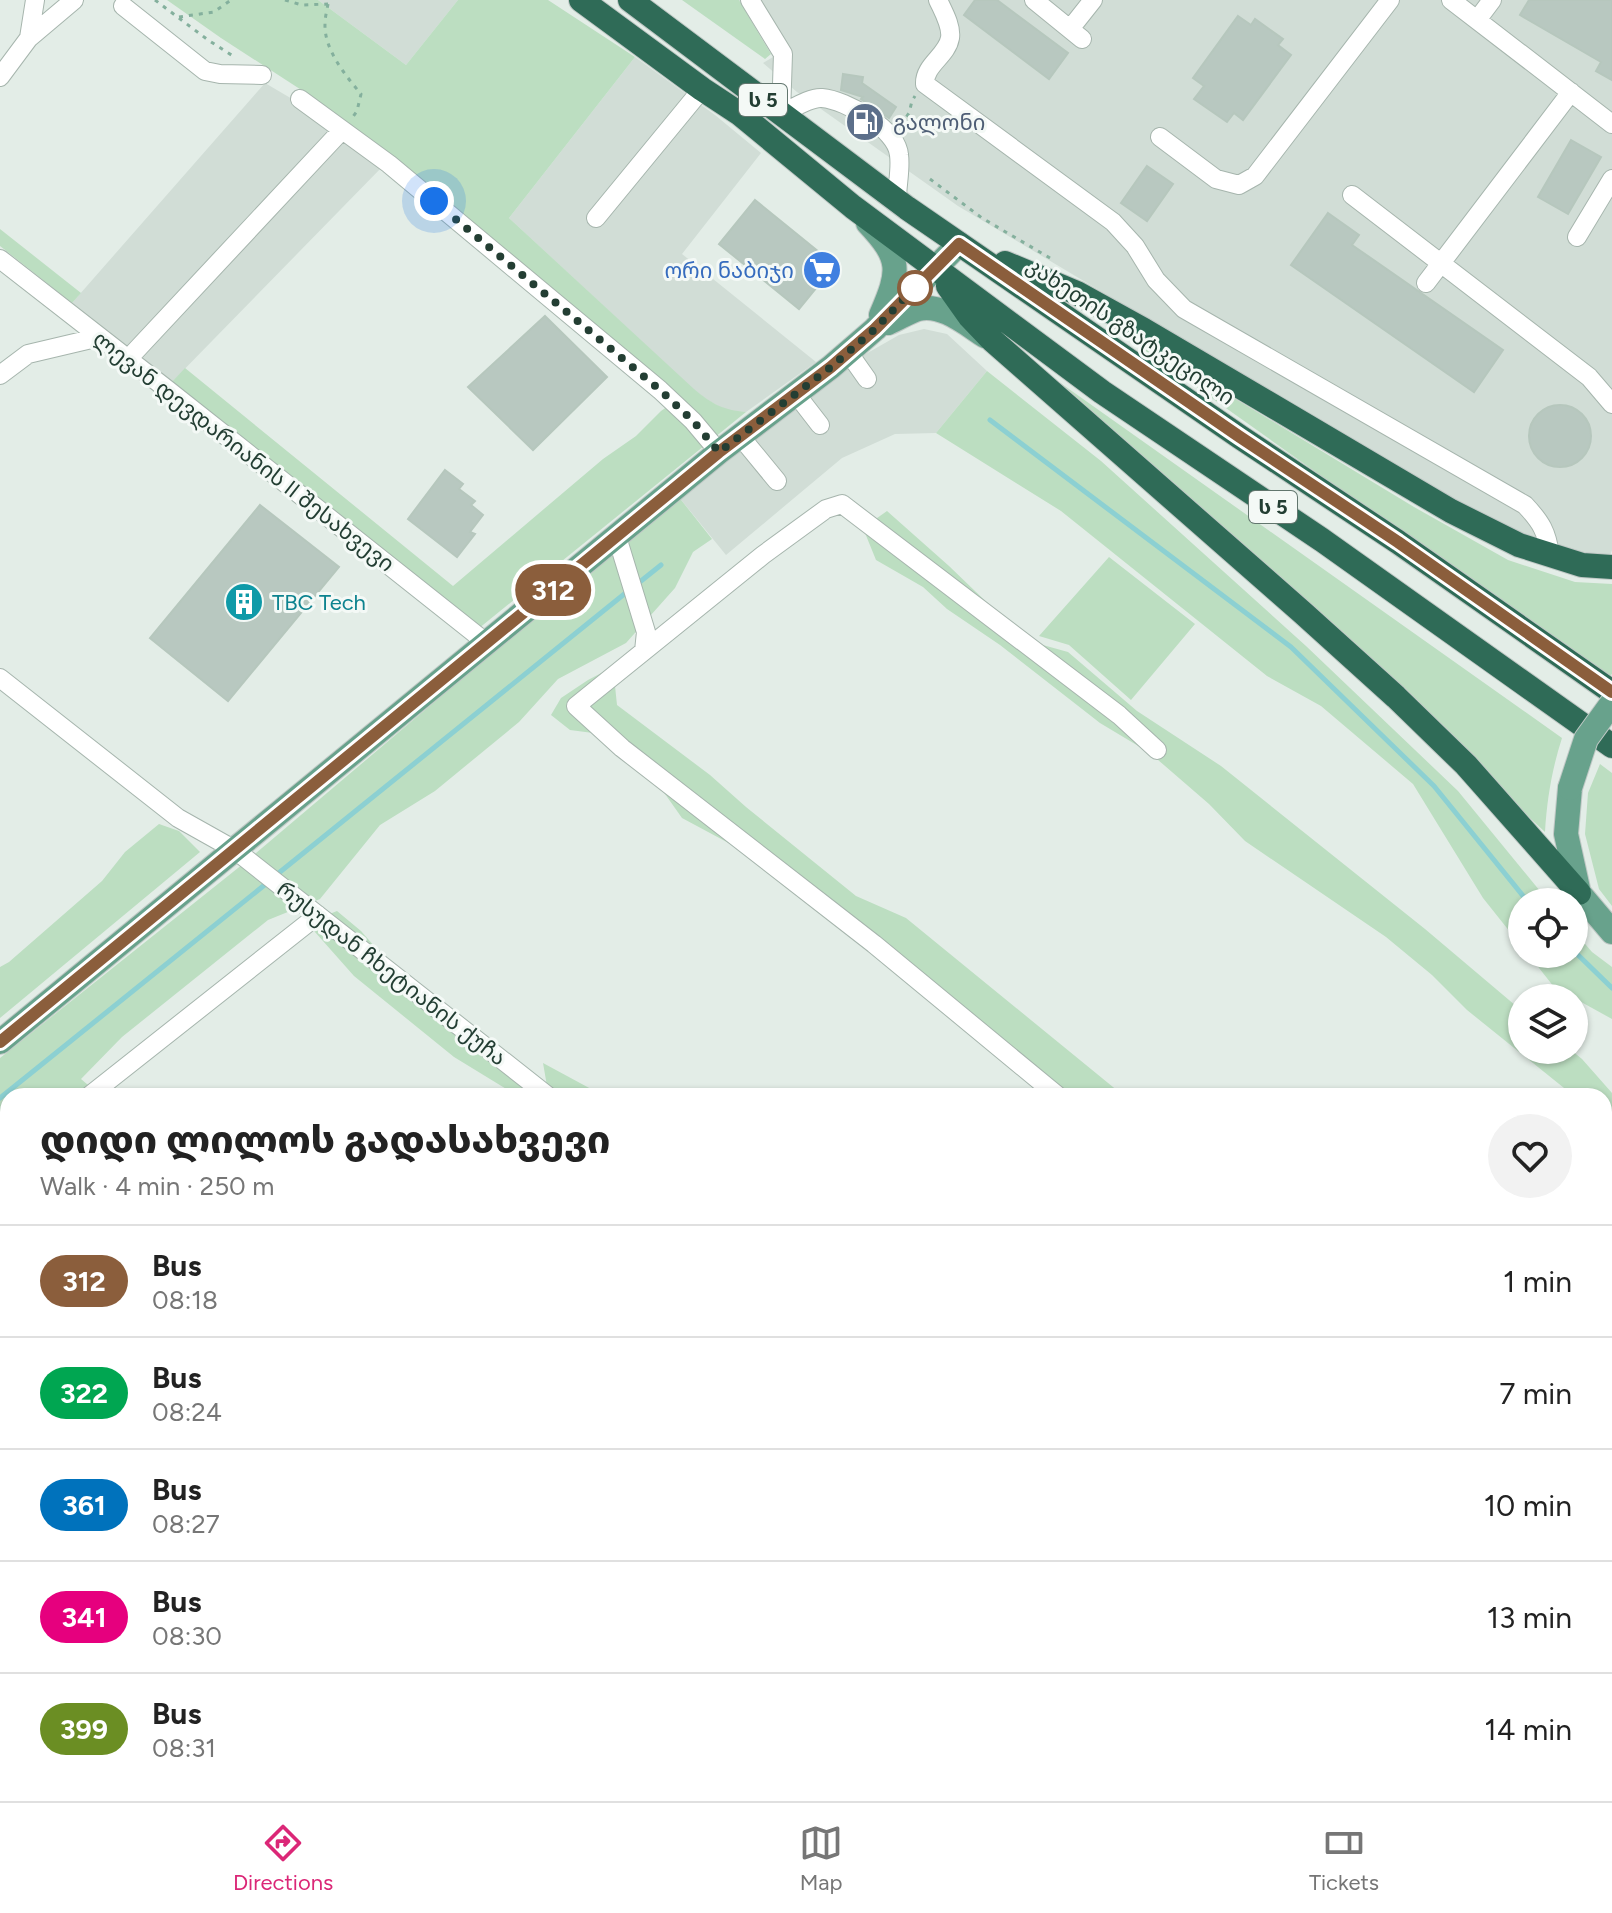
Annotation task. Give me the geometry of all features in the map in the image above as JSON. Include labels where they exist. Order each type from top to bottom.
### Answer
[{"type":"highway","name":"ს 5","points":[[581,0],[740,114],[853,207],[1102,392],[1322,540],[1612,746]]},
{"type":"highway","name":"კახეთის გზატკეცილი","points":[[634,1],[781,114],[959,244],[1398,542],[1612,692]]},
{"type":"highway","points":[[959,244],[1077,293],[1451,511],[1519,545],[1582,565],[1612,567]]},
{"type":"highway","points":[[935,268],[970,317],[992,340],[1396,697],[1466,765],[1575,888]]},
{"type":"main road","points":[[853,207],[883,239],[896,266],[892,289],[875,329]]},
{"type":"main road","points":[[0,1042],[719,452],[848,352],[959,244]]},
{"type":"main road","points":[[875,329],[916,309],[935,309],[992,340]]},
{"type":"main road","points":[[1578,888],[1566,834],[1570,788],[1586,739],[1612,703]]},
{"type":"main road","points":[[1588,904],[1612,932]]},
{"type":"street","points":[[29,38],[35,0]]},
{"type":"street","points":[[0,77],[29,38],[74,0]]},
{"type":"street","points":[[750,0],[783,54],[781,114],[819,97],[861,112],[875,122],[891,138],[900,153],[897,199]]},
{"type":"street","points":[[938,0],[950,36],[924,76],[925,84],[1113,222],[1135,246],[1156,280],[1184,309],[1525,505],[1547,535],[1550,555]]},
{"type":"street","points":[[1034,0],[1076,34],[1093,0]]},
{"type":"street","points":[[1160,137],[1216,179],[1239,185],[1255,176],[1390,0]]},
{"type":"street","points":[[1451,0],[1612,124]]},
{"type":"street","points":[[1477,20],[1492,0]]},
{"type":"street","points":[[123,6],[205,71],[262,75]]},
{"type":"street","points":[[596,218],[702,89]]},
{"type":"street","points":[[1426,283],[1571,92]]},
{"type":"street","points":[[300,99],[389,164],[660,390],[693,421],[719,452]]},
{"type":"street","points":[[128,359],[342,130]]},
{"type":"street","points":[[1577,237],[1612,179]]},
{"type":"street","points":[[1352,195],[1589,377],[1612,404]]},
{"type":"street","name":"ლევან დევდარიანის II შესახვევი","points":[[0,259],[488,644]]},
{"type":"street","points":[[0,375],[28,354],[100,337]]},
{"type":"street","points":[[848,352],[867,379]]},
{"type":"street","points":[[796,394],[820,425]]},
{"type":"street","points":[[740,436],[777,481]]},
{"type":"street","points":[[1048,1088],[874,944],[622,748],[576,706],[763,555],[826,509],[842,504],[1119,715],[1157,750]]},
{"type":"street","points":[[617,537],[646,632],[644,651]]},
{"type":"street","name":"რუსუდან ჩხეტიანის ქუჩა","points":[[0,678],[178,818],[235,850],[538,1088]]},
{"type":"street","points":[[99,1088],[318,915]]},
{"type":"path","points":[[155,0],[235,58]]},
{"type":"path","points":[[178,17],[214,12],[231,0]]},
{"type":"path","points":[[285,0],[302,5],[330,2],[325,26],[332,53],[348,80],[361,94],[357,111],[342,130]]},
{"type":"path","points":[[891,138],[925,84]]},
{"type":"shaded area","points":[[318,0],[458,0],[406,65]]},
{"type":"shaded area","points":[[739,0],[1612,0],[1612,550],[1609,559],[1586,556],[1517,534],[1394,466],[958,206],[797,92],[763,63],[773,57]]},
{"type":"shaded area","points":[[635,57],[761,153],[682,254],[816,362],[746,412],[727,411],[693,389],[509,218]]},
{"type":"shaded area","points":[[265,83],[299,103],[383,166],[169,385],[72,303]]},
{"type":"shaded area","points":[[924,329],[947,334],[987,371],[936,433],[895,434],[842,458],[726,555],[678,496],[850,363],[899,335]]},
{"type":"green space","points":[[167,0],[318,0],[406,65],[458,0],[548,0],[635,57],[509,218],[706,399],[731,410],[746,412],[478,629],[169,385],[185,368],[453,586],[681,397],[394,158],[306,93]]},
{"type":"green space","points":[[682,0],[739,0],[771,54],[765,59]]},
{"type":"green space","points":[[0,229],[81,293],[72,303],[0,246]]},
{"type":"green space","points":[[1102,320],[1508,560],[1575,582],[1612,584],[1612,674],[1607,679]]},
{"type":"green space","points":[[987,371],[1101,461],[1306,646],[1458,791],[1538,888],[1508,888],[1508,929],[1483,898],[1413,784],[1321,706],[1267,676],[1061,511],[936,433]]},
{"type":"green space","points":[[1052,377],[1562,738],[1550,784],[1545,832]]},
{"type":"green space","points":[[678,496],[712,539],[693,552],[675,588],[626,643],[558,679],[519,722],[435,791],[380,825],[320,899],[268,920],[122,1037],[81,1079],[92,1088],[0,1088],[0,1058],[243,864]]},
{"type":"green space","points":[[887,511],[1032,642],[1068,652],[1137,711],[1221,766],[1508,999],[1508,1043],[1386,937],[1245,841],[1209,804],[1150,753],[1100,723],[1000,645],[947,609],[923,587],[876,560],[863,528]]},
{"type":"green space","points":[[1109,557],[1195,624],[1131,700],[1069,645],[1039,636]]},
{"type":"green space","points":[[613,667],[617,705],[710,775],[856,896],[906,918],[1114,1088],[1058,1088],[997,1043],[894,949],[827,896],[682,818],[658,784],[593,733],[570,730],[551,715],[561,698]]},
{"type":"green space","points":[[1600,764],[1612,773],[1612,906],[1599,889],[1585,834],[1588,793]]},
{"type":"green space","points":[[159,824],[179,831],[200,852],[0,1018],[0,967],[102,881],[125,852]]},
{"type":"green space","points":[[337,911],[361,931],[396,971],[547,1086],[543,1063],[589,1088],[505,1088],[454,1057],[354,976],[307,923]]},
{"type":"green space","points":[[1588,947],[1612,967],[1612,1019],[1588,1006],[1588,984],[1552,984],[1539,968],[1588,968]]},
{"type":"green space","points":[[1534,1064],[1586,1064],[1608,1088],[1564,1088]]},
{"type":"building","points":[[975,0],[997,0],[1068,53],[1049,79],[964,15]]},
{"type":"building","points":[[1529,0],[1612,0],[1612,80],[1596,71],[1601,62],[1520,15]]},
{"type":"building","points":[[1238,16],[1251,25],[1255,19],[1283,39],[1278,45],[1291,55],[1243,120],[1234,113],[1227,122],[1194,99],[1204,86],[1193,78]]},
{"type":"building","points":[[843,74],[863,77],[862,83],[896,107],[889,118],[861,99],[863,97],[841,90]]},
{"type":"building","points":[[1571,140],[1601,157],[1568,214],[1538,197]]},
{"type":"building","points":[[1147,166],[1173,184],[1147,221],[1121,203]]},
{"type":"building","points":[[755,200],[835,265],[799,309],[719,244]]},
{"type":"building","points":[[1328,213],[1359,235],[1352,245],[1503,350],[1474,392],[1291,265]]},
{"type":"building","points":[[545,316],[607,377],[533,450],[468,387]]},
{"type":"building","points":[[1554,405],[1566,405],[1582,414],[1589,424],[1589,448],[1582,458],[1566,467],[1554,467],[1534,453],[1529,442],[1529,430],[1543,410]]},
{"type":"building","points":[[445,470],[463,484],[459,489],[475,501],[471,505],[483,515],[470,532],[475,534],[457,557],[408,519]]},
{"type":"building","name":"TBC Tech","points":[[260,505],[339,567],[228,701],[150,638]]},
{"type":"waterway","points":[[990,420],[1291,647],[1434,786],[1517,888]]},
{"type":"waterway","points":[[636,585],[661,565]]},
{"type":"waterway","points":[[275,876],[628,591]]},
{"type":"waterway","points":[[12,1088],[267,883]]},
{"type":"waterway","points":[[1588,965],[1612,988]]},
{"type":"bus line","name":"312","points":[[0,1042],[719,452],[831,367],[875,329],[959,244],[1398,542],[1612,692]]},
{"type":"place","name":"გალონი","points":[[865,122]]},
{"type":"place","name":"ორი ნაბიჯი","points":[[822,270]]},
{"type":"place","name":"TBC Tech","points":[[244,602]]},
{"type":"route","points":[[434,201],[660,390],[693,421],[719,452],[831,367],[875,329],[919,283],[915,288]]}]
